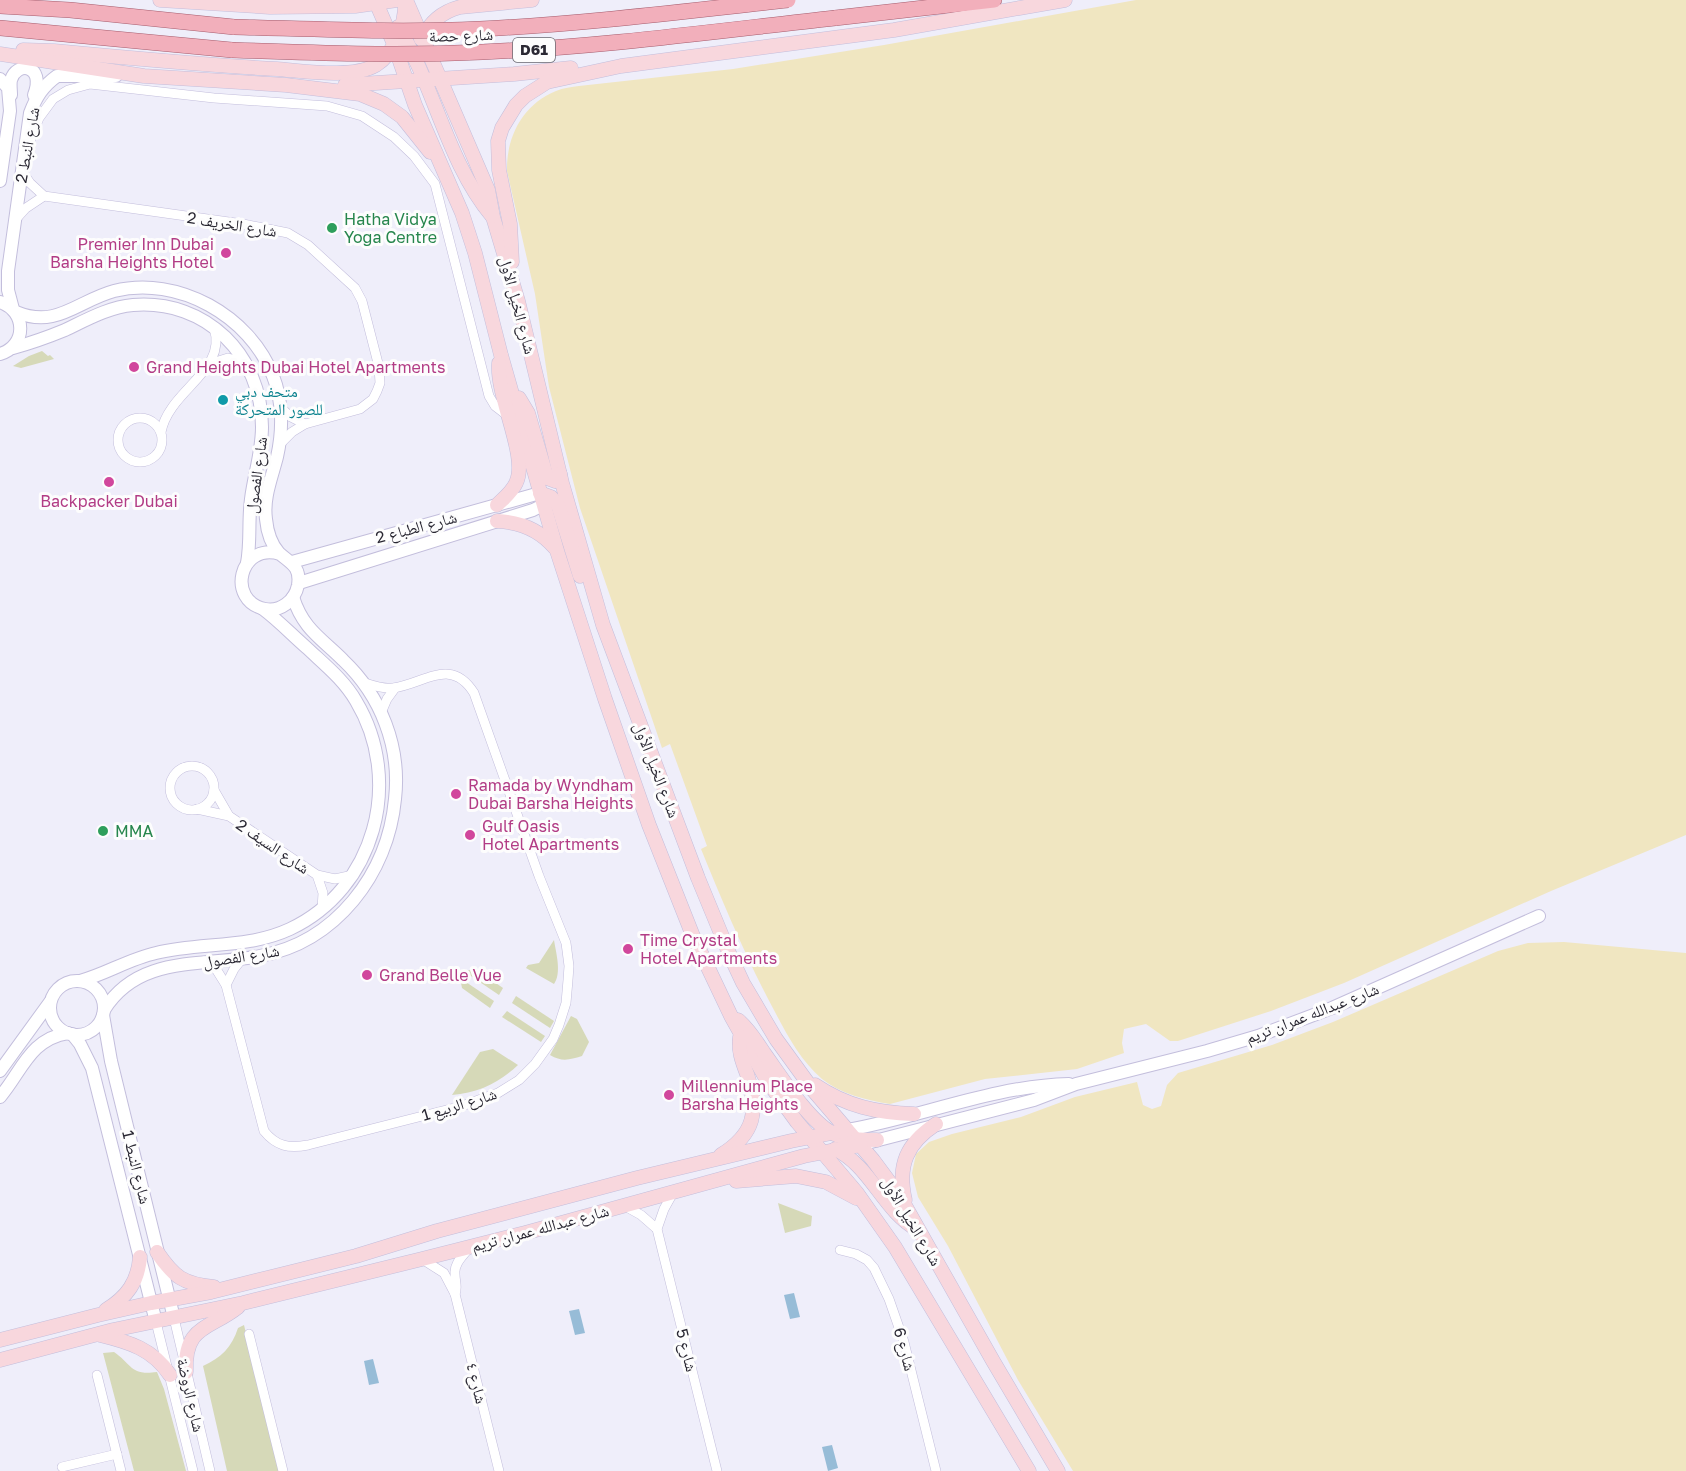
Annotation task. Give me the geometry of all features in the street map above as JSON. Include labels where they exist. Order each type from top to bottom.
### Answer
[{"type":"main road","points":[[23,0],[70,10]]},
{"type":"main road","points":[[160,0],[270,7],[355,6],[396,0]]},
{"type":"main road","points":[[270,7],[288,0]]},
{"type":"main road","points":[[0,52],[54,51],[214,65],[342,72],[362,70],[382,60],[399,34],[406,0]]},
{"type":"main road","name":"شارع الخيل الأول","points":[[406,0],[418,48],[430,60],[483,176],[511,273],[561,478],[603,625],[698,878],[729,953],[759,1011],[802,1075],[849,1137],[892,1184],[906,1205],[918,1230],[1058,1471]]},
{"type":"main road","points":[[493,217],[469,182],[413,83],[418,48],[429,25],[450,10],[531,0]]},
{"type":"main road","name":"شارع حصة","points":[[0,6],[70,10],[234,27],[394,32],[489,29],[585,22],[788,0]]},
{"type":"main road","name":"شارع حصة","points":[[0,28],[232,50],[396,55],[520,51],[597,45],[994,0]]},
{"type":"main road","points":[[511,273],[513,257],[510,224],[498,155],[498,141],[508,116],[525,96],[547,82],[621,66],[894,30],[1065,0]]},
{"type":"main road","points":[[382,1],[399,34],[418,48]]},
{"type":"main road","name":"شارع الخيل الأول","points":[[382,1],[399,34],[443,171],[462,213],[475,253],[501,355],[545,498],[548,520],[557,551],[649,825],[693,936],[731,1016],[768,1082],[811,1140],[843,1175],[895,1247],[1029,1471]]},
{"type":"main road","points":[[0,52],[144,76],[286,85],[360,94],[384,104],[410,125],[443,171]]},
{"type":"main road","points":[[430,60],[451,72],[480,76]]},
{"type":"main road","points":[[286,85],[413,83],[585,66],[621,66]]},
{"type":"main road","points":[[497,505],[516,484],[520,469],[499,379],[501,355]]},
{"type":"main road","points":[[513,393],[528,413],[547,478],[555,481],[561,478]]},
{"type":"main road","points":[[561,478],[545,498],[558,505],[586,596],[603,625]]},
{"type":"main road","points":[[548,520],[549,514],[554,512],[558,513],[562,521]]},
{"type":"main road","points":[[497,521],[514,523],[531,529],[546,538],[557,551]]},
{"type":"main road","points":[[731,1016],[747,1029],[814,1118],[849,1137],[877,1140]]},
{"type":"main road","points":[[714,1159],[742,1139],[753,1116],[753,1092],[740,1055],[741,1035]]},
{"type":"main road","points":[[802,1075],[827,1094],[856,1107],[885,1113],[914,1114]]},
{"type":"main road","points":[[906,1205],[902,1182],[905,1158],[917,1139],[936,1124]]},
{"type":"main road","name":"شارع عبدالله عمران تريم","points":[[0,1340],[98,1315],[225,1289],[356,1256],[437,1231],[714,1159],[791,1141],[849,1137]]},
{"type":"main road","name":"شارع عبدالله عمران تريم","points":[[0,1360],[98,1334],[243,1303],[470,1247],[674,1191],[838,1150],[849,1137]]},
{"type":"main road","points":[[811,1140],[838,1150],[849,1157],[892,1210],[904,1222],[918,1230]]},
{"type":"main road","points":[[843,1175],[841,1166],[847,1161],[863,1172]]},
{"type":"main road","points":[[716,1180],[741,1181],[781,1176],[812,1178],[840,1188],[864,1205]]},
{"type":"main road","points":[[157,1252],[172,1272],[186,1282],[225,1289]]},
{"type":"main road","points":[[98,1315],[122,1299],[132,1286],[140,1257]]},
{"type":"main road","points":[[186,1372],[187,1354],[195,1335],[201,1329],[230,1314],[243,1303]]},
{"type":"main road","points":[[98,1334],[145,1349],[170,1375]]},
{"type":"street","points":[[10,111],[11,79],[18,70],[29,68],[39,81],[30,113]]},
{"type":"street","name":"شارع النبط 2","points":[[13,348],[18,342],[21,327],[14,311],[7,280],[30,113],[40,92],[57,76],[144,76]]},
{"type":"street","name":"شارع النبط 2","points":[[0,79],[8,88],[10,111],[1,174]]},
{"type":"street","points":[[25,150],[39,118],[54,99],[68,90],[90,84],[214,98],[327,106],[362,116],[404,146],[424,167],[435,184],[489,396],[495,406],[508,416]]},
{"type":"street","points":[[15,220],[26,208],[44,196],[30,183],[22,171]]},
{"type":"street","name":"شارع الخريف 2","points":[[44,196],[282,231],[297,237],[308,245],[352,285],[360,295],[380,374],[377,392],[366,405],[352,412],[305,424],[292,432],[279,445]]},
{"type":"street","name":"شارع الفصول","points":[[0,302],[14,311],[34,318],[53,317],[101,296],[130,289],[160,289],[189,296],[222,313],[250,338],[274,377],[280,407],[279,445],[267,493],[265,515],[270,536],[280,554]]},
{"type":"street","name":"شارع الفصول","points":[[0,354],[104,312],[132,305],[172,308],[198,318],[214,328],[232,344],[247,363],[259,396],[262,428],[259,459],[250,502],[250,540],[247,563]]},
{"type":"street","points":[[172,406],[161,432],[161,447],[152,459],[138,462],[126,458],[118,444],[121,429],[133,419],[162,413],[172,406],[209,364],[217,347],[214,328]]},
{"type":"street","points":[[209,364],[228,358],[247,363]]},
{"type":"street","points":[[280,407],[291,417],[305,424]]},
{"type":"street","points":[[145,418],[155,423],[161,432]]},
{"type":"street","name":"شارع الطباع 2","points":[[292,562],[497,505],[545,498]]},
{"type":"street","name":"شارع الطباع 2","points":[[298,583],[533,510],[545,498]]},
{"type":"street","points":[[356,543],[350,553],[353,560],[360,564]]},
{"type":"street","points":[[262,553],[280,554],[292,562],[298,575],[298,583],[293,597],[283,606],[263,609],[251,603],[243,591],[241,577],[247,563],[262,553]]},
{"type":"street","name":"شارع الفصول","points":[[104,1013],[118,991],[138,977],[160,969],[204,961],[242,959],[275,952],[306,939],[341,914],[356,899],[368,883],[386,844],[396,798],[394,751],[388,728],[365,683],[306,625],[293,597]]},
{"type":"street","name":"شارع الفصول","points":[[80,981],[156,953],[196,946],[241,944],[268,938],[292,928],[322,909],[344,887],[353,875],[370,841],[380,798],[380,776],[372,733],[364,715],[343,682],[289,630],[263,609]]},
{"type":"street","name":"شارع الربيع 1","points":[[204,961],[216,969],[226,985],[260,1123],[269,1138],[284,1146],[308,1145],[487,1098],[519,1080],[536,1064],[553,1039],[564,1011],[567,995],[569,966],[566,943],[539,876],[474,693],[463,680],[448,674],[436,674],[395,687],[380,687],[365,683]]},
{"type":"street","points":[[381,712],[395,687]]},
{"type":"street","points":[[189,766],[199,767],[211,777],[214,790],[208,802],[197,809],[185,808],[175,801],[171,785],[176,774],[189,766]]},
{"type":"street","name":"شارع السيف 2","points":[[214,790],[229,816]]},
{"type":"street","name":"شارع السيف 2","points":[[197,809],[229,816],[317,875],[335,879],[353,875]]},
{"type":"street","name":"شارع السيف 2","points":[[317,875],[323,893],[322,909]]},
{"type":"street","name":"شارع عبدالله عمران تريم","points":[[877,1140],[1042,1098],[1076,1084],[1207,1051],[1283,1027],[1332,1008],[1539,916]]},
{"type":"street","points":[[226,985],[242,959]]},
{"type":"street","points":[[0,1071],[40,1018],[53,995],[64,984],[80,981],[98,991],[102,997],[104,1013],[95,1028],[88,1033],[48,1038],[39,1044],[0,1097]]},
{"type":"street","points":[[53,995],[51,1014],[57,1026],[70,1034]]},
{"type":"street","name":"شارع النبط 1","points":[[104,1013],[111,1061],[174,1318]]},
{"type":"street","name":"شارع النبط 1","points":[[70,1034],[80,1044],[92,1068],[156,1322]]},
{"type":"street","name":"شارع عبدالله عمران تريم","points":[[849,1137],[914,1114],[1011,1090],[1076,1084]]},
{"type":"street","points":[[623,1205],[641,1215],[657,1228],[674,1191]]},
{"type":"street","name":"شارع 5","points":[[657,1228],[717,1471]]},
{"type":"street","name":"شارع ٤","points":[[455,1294],[457,1286],[455,1269],[459,1259],[470,1247]]},
{"type":"street","name":"شارع 6","points":[[840,1250],[856,1254],[867,1260],[874,1268],[889,1299],[904,1342],[936,1471]]},
{"type":"street","name":"شارع ٤","points":[[422,1259],[444,1273],[455,1294],[499,1471]]},
{"type":"street","name":"شارع الروضة","points":[[174,1318],[210,1471]]},
{"type":"street","name":"شارع الروضة","points":[[156,1322],[194,1471]]},
{"type":"street","points":[[249,1334],[283,1471]]},
{"type":"street","points":[[97,1375],[121,1471]]},
{"type":"street","points":[[62,1467],[117,1454]]},
{"type":"green space","points":[[42,351],[54,359],[21,368],[13,366],[29,356]]},
{"type":"green space","points":[[554,940],[558,974],[554,984],[526,968],[528,965],[539,963]]},
{"type":"green space","points":[[469,970],[480,972],[503,988],[499,995],[465,972]]},
{"type":"green space","points":[[460,978],[494,1001],[490,1008],[462,988]]},
{"type":"green space","points":[[516,996],[554,1021],[550,1028],[512,1003]]},
{"type":"green space","points":[[507,1011],[545,1036],[541,1042],[502,1017]]},
{"type":"green space","points":[[571,1016],[577,1019],[589,1042],[582,1056],[558,1059],[550,1055]]},
{"type":"green space","points":[[493,1049],[518,1065],[488,1086],[452,1095],[480,1052]]},
{"type":"green space","points":[[778,1203],[812,1216],[811,1226],[785,1233]]},
{"type":"green space","points":[[244,1325],[279,1471],[227,1471],[203,1366],[225,1351],[233,1341],[238,1328]]},
{"type":"green space","points":[[114,1352],[136,1371],[157,1372],[164,1389],[186,1471],[134,1471],[103,1353]]},
{"type":"sand","points":[[1136,0],[1686,0],[1686,835],[1551,891],[1344,983],[1271,1011],[1178,1041],[1170,1041],[1146,1024],[1124,1029],[1122,1043],[1124,1053],[1077,1069],[985,1079],[890,1104],[872,1101],[854,1096],[829,1084],[801,1056],[764,992],[701,849],[707,846],[670,744],[662,748],[580,508],[549,387],[535,294],[507,171],[507,158],[513,134],[526,113],[544,97],[565,88],[733,69],[884,45]]},
{"type":"sand","points":[[1564,942],[1686,953],[1686,1471],[1073,1471],[1018,1380],[948,1246],[918,1197],[912,1173],[916,1154],[929,1142],[952,1134],[1021,1117],[1075,1097],[1137,1082],[1143,1105],[1152,1109],[1161,1106],[1167,1085],[1178,1073],[1272,1045],[1333,1022],[1498,951],[1528,943]]},
{"type":"water","points":[[794,1293],[800,1317],[790,1319],[784,1295]]},
{"type":"water","points":[[579,1309],[585,1333],[575,1335],[569,1311]]},
{"type":"water","points":[[373,1359],[379,1383],[369,1385],[364,1361]]},
{"type":"water","points":[[832,1445],[838,1468],[828,1471],[822,1447]]},
{"type":"place","name":"Hatha Vidya Yoga Centre","points":[[332,228]]},
{"type":"place","name":"Premier Inn Dubai Barsha Heights Hotel","points":[[226,253]]},
{"type":"place","name":"Grand Heights Dubai Hotel Apartments","points":[[134,367]]},
{"type":"place","name":"متحف دبي للصور المتحركة","points":[[223,400]]},
{"type":"place","name":"Backpacker Dubai","points":[[109,482]]},
{"type":"place","name":"Ramada by Wyndham Dubai Barsha Heights","points":[[456,794]]},
{"type":"place","name":"MMA","points":[[103,831]]},
{"type":"place","name":"Gulf Oasis Hotel Apartments","points":[[470,835]]},
{"type":"place","name":"Time Crystal Hotel Apartments","points":[[628,949]]},
{"type":"place","name":"Grand Belle Vue","points":[[367,975]]},
{"type":"place","name":"Millennium Place Barsha Heights","points":[[669,1095]]}]
